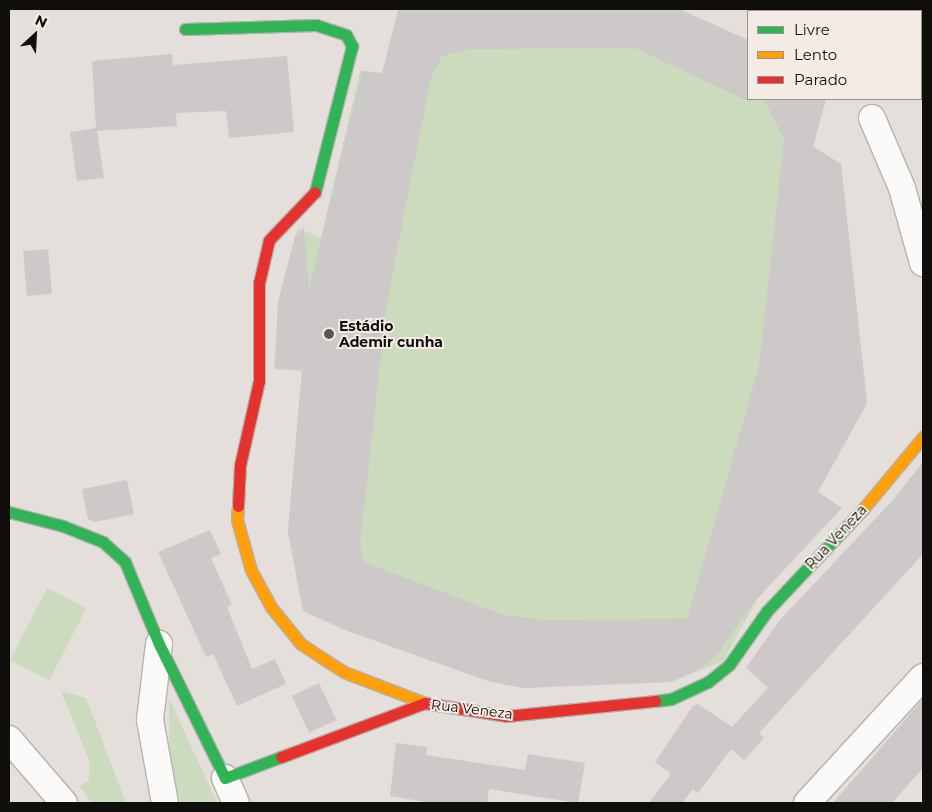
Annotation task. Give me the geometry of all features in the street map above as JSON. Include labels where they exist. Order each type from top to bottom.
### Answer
[{"type":"street","points":[[185,30],[298,17],[346,34],[352,46],[314,196],[269,240],[259,283],[259,381],[240,465],[237,520],[251,570],[271,607],[301,644],[344,672],[425,703]]},
{"type":"street","points":[[872,118],[902,188],[923,263]]},
{"type":"street","name":"Rua Veneza","points":[[225,778],[425,703],[507,716],[672,699],[708,682],[729,666],[767,611],[881,490],[923,437]]},
{"type":"street","points":[[9,512],[63,526],[103,542],[125,562],[160,644],[236,803]]},
{"type":"street","points":[[160,644],[150,720],[165,803]]},
{"type":"street","points":[[807,803],[923,676]]},
{"type":"street","points":[[9,739],[64,803]]},
{"type":"green space","points":[[679,9],[747,40],[747,100],[825,101],[813,146],[841,164],[867,403],[723,661],[671,682],[523,688],[488,681],[345,630],[303,611],[288,531],[302,371],[274,369],[278,302],[298,228],[321,238],[360,71],[383,73],[398,10]]},
{"type":"green space","points":[[47,588],[86,608],[49,680],[10,660]]},
{"type":"green space","points":[[61,691],[86,698],[126,803],[92,803],[79,786],[89,781],[89,760]]},
{"type":"green space","points":[[169,698],[217,803],[181,803],[169,764]]},
{"type":"building","name":"Estádio Ademir cunha","points":[[679,9],[747,40],[748,101],[635,48],[471,49],[442,56],[431,77],[387,302],[360,544],[364,562],[503,615],[544,620],[687,619],[759,366],[784,139],[764,100],[826,100],[813,147],[841,164],[867,403],[818,492],[842,508],[756,600],[717,654],[700,669],[671,682],[523,688],[488,681],[348,631],[303,611],[288,531],[302,370],[275,369],[278,302],[295,236],[304,228],[309,289],[362,71],[382,73],[398,10]]},
{"type":"building","points":[[172,54],[173,65],[287,56],[294,132],[229,138],[226,111],[176,113],[177,126],[97,131],[104,178],[77,181],[70,132],[96,128],[92,61]]},
{"type":"building","points":[[48,249],[52,294],[27,296],[23,251]]},
{"type":"building","points":[[923,462],[923,554],[759,733],[764,738],[744,760],[731,749],[698,793],[693,789],[682,803],[649,803],[671,774],[655,762],[693,706],[698,704],[732,727],[768,688],[746,668],[779,621],[892,501]]},
{"type":"building","points":[[127,480],[134,514],[95,522],[88,519],[82,489]]},
{"type":"building","points":[[210,530],[221,554],[211,558],[232,605],[227,607],[252,669],[275,659],[286,684],[237,706],[213,654],[206,657],[158,552]]},
{"type":"building","points":[[319,683],[336,720],[309,733],[292,696]]},
{"type":"building","points":[[923,699],[923,768],[892,803],[833,803]]},
{"type":"building","points":[[396,743],[427,747],[426,755],[525,770],[528,754],[585,763],[578,803],[489,789],[487,803],[431,803],[390,796]]},
{"type":"traffic: fast","points":[[185,29],[316,25],[346,35],[352,46],[315,192]]},
{"type":"traffic: fast","points":[[655,701],[671,699],[708,682],[729,665],[767,611],[863,509]]},
{"type":"traffic: fast","points":[[9,512],[63,526],[103,542],[125,562],[159,644],[225,778],[281,757]]},
{"type":"traffic: slow","points":[[863,509],[923,437]]},
{"type":"traffic: slow","points":[[238,506],[237,520],[251,570],[271,607],[301,644],[344,672],[425,703]]},
{"type":"traffic: jam","points":[[238,506],[240,465],[259,381],[259,283],[269,240],[315,192]]},
{"type":"traffic: jam","points":[[281,757],[425,703],[507,716],[655,701]]},
{"type":"place","name":"Estádio Ademir cunha","points":[[329,334]]}]
